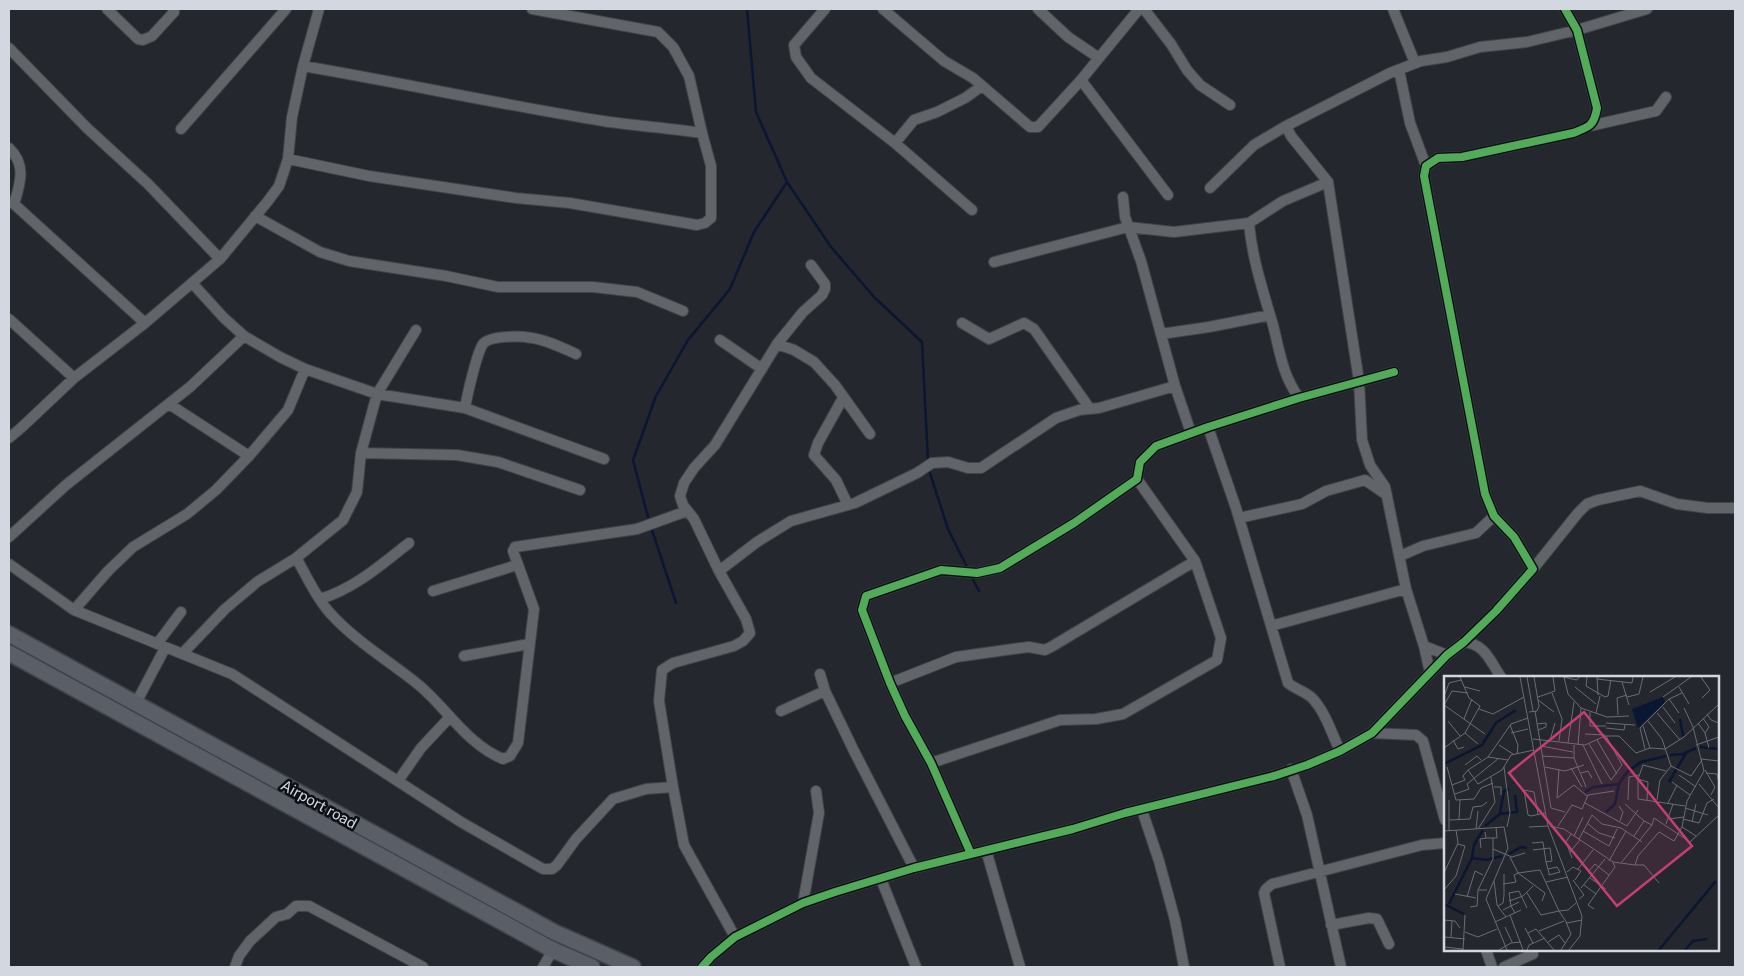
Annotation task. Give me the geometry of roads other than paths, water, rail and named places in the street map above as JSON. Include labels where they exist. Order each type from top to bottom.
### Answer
[{"type":"main road","name":"Airport road","points":[[9,634],[554,932],[633,967]]},
{"type":"main road","name":"Airport road","points":[[9,653],[553,950],[592,967]]},
{"type":"main road","points":[[308,816],[315,802]]},
{"type":"street","points":[[108,9],[138,39],[143,40],[152,36],[174,12],[174,9]]},
{"type":"street","points":[[181,129],[286,9]]},
{"type":"street","points":[[9,438],[74,378],[145,323],[220,259],[279,186],[288,159],[292,117],[303,66],[319,9]]},
{"type":"street","points":[[288,159],[369,176],[516,198],[570,203],[697,225],[705,223],[711,218],[711,166],[689,76],[664,37],[658,32],[532,9]]},
{"type":"street","points":[[825,9],[794,45],[796,57],[811,78],[895,143],[972,210]]},
{"type":"street","points":[[883,9],[944,61],[973,78],[1030,126],[1035,128],[1038,128],[1081,80],[1140,9]]},
{"type":"street","points":[[1038,9],[1068,37],[1098,58]]},
{"type":"street","points":[[1144,9],[1200,86],[1230,105]]},
{"type":"street","points":[[1393,9],[1415,63]]},
{"type":"street","points":[[1565,9],[1577,30],[1597,108],[1596,119],[1590,126]]},
{"type":"street","points":[[1210,188],[1254,146],[1286,126],[1415,63],[1447,57],[1480,47],[1527,42],[1577,30],[1647,9]]},
{"type":"street","points":[[9,48],[87,128],[148,184],[220,259]]},
{"type":"street","points":[[303,66],[605,121],[702,133]]},
{"type":"street","points":[[1399,70],[1410,123],[1426,166],[1424,176],[1485,494],[1494,516],[1514,537],[1533,569]]},
{"type":"street","points":[[1081,80],[1168,195]]},
{"type":"street","points":[[895,143],[914,120],[938,112],[966,98],[982,86]]},
{"type":"street","points":[[1426,166],[1438,158],[1481,153],[1573,133],[1590,126],[1656,110],[1666,97]]},
{"type":"street","points":[[1286,126],[1291,136],[1328,182],[1359,381],[1362,440],[1370,465],[1385,487],[1406,589],[1424,646],[1430,673]]},
{"type":"street","points":[[9,148],[16,154],[22,179],[14,204],[145,323]]},
{"type":"street","points":[[994,262],[1128,227],[1174,232],[1249,223],[1283,202],[1328,182]]},
{"type":"street","points":[[1122,197],[1125,217],[1141,262],[1175,386],[1191,434]]},
{"type":"street","points":[[255,216],[320,252],[349,262],[446,276],[498,287],[593,287],[637,292],[683,311]]},
{"type":"street","points":[[1249,223],[1253,253],[1279,346],[1283,368],[1299,398]]},
{"type":"street","points":[[735,937],[684,845],[672,787],[659,701],[662,670],[673,663],[734,646],[743,641],[750,633],[746,619],[680,496],[684,483],[694,468],[715,445],[778,344],[803,312],[822,295],[825,284],[811,265]]},
{"type":"street","points":[[192,284],[244,336],[305,369],[377,394],[465,408],[604,459]]},
{"type":"street","points":[[1161,334],[1270,315]]},
{"type":"street","points":[[9,319],[74,378]]},
{"type":"street","points":[[962,323],[989,339],[1024,323],[1034,329],[1090,409]]},
{"type":"street","points":[[183,653],[225,609],[257,582],[296,558],[343,520],[356,492],[361,454],[377,394],[416,330]]},
{"type":"street","points":[[9,537],[66,485],[190,387],[244,336]]},
{"type":"street","points":[[465,408],[482,346],[491,339],[532,337],[561,346],[576,354]]},
{"type":"street","points":[[720,340],[762,369]]},
{"type":"street","points":[[778,344],[794,350],[814,362],[835,385],[870,434]]},
{"type":"street","points":[[74,610],[108,571],[133,547],[187,514],[216,490],[249,456],[288,410],[305,369]]},
{"type":"street","points":[[931,763],[1060,720],[1096,719],[1123,714],[1217,660],[1221,638],[1194,561],[1137,479],[1140,462],[1156,446],[1208,427],[1299,398],[1394,372]]},
{"type":"street","points":[[719,571],[757,542],[791,521],[848,505],[917,473],[932,463],[948,462],[968,468],[981,468],[1056,418],[1078,410],[1090,409],[1175,386]]},
{"type":"street","points":[[843,398],[818,443],[814,455],[836,480],[848,505]]},
{"type":"street","points":[[169,404],[249,456]]},
{"type":"street","points":[[1208,427],[1239,518],[1288,684],[1310,696],[1318,704],[1340,751]]},
{"type":"street","points":[[361,454],[457,455],[482,459],[498,462],[580,490]]},
{"type":"street","points":[[971,854],[931,763],[905,716],[890,683],[862,610],[866,596],[941,570],[977,573],[1000,568],[1074,523],[1137,479]]},
{"type":"street","points":[[1239,518],[1302,504],[1326,491],[1365,480],[1387,495]]},
{"type":"street","points":[[702,967],[735,937],[803,903],[835,892],[914,868],[1073,829],[1124,813],[1274,776],[1340,751],[1372,732],[1447,655],[1464,642],[1496,611],[1587,504],[1640,491],[1677,504],[1708,508],[1735,508]]},
{"type":"street","points":[[296,558],[330,613],[348,630],[420,686],[472,738],[490,753],[503,758],[510,756],[518,743],[534,609],[517,565],[513,551],[514,547],[637,529],[687,511]]},
{"type":"street","points":[[1400,556],[1423,546],[1476,533],[1494,516]]},
{"type":"street","points":[[320,599],[341,591],[370,574],[409,543]]},
{"type":"street","points":[[890,683],[956,657],[1013,648],[1029,647],[1045,650],[1194,561]]},
{"type":"street","points":[[9,564],[74,610],[232,674],[476,831],[543,869],[552,869],[557,865],[576,839],[613,799],[646,789],[672,787]]},
{"type":"street","points":[[433,591],[517,565]]},
{"type":"street","points":[[1271,626],[1406,589]]},
{"type":"street","points":[[136,703],[161,646],[181,612]]},
{"type":"street","points":[[1464,642],[1472,642],[1481,647],[1500,676]]},
{"type":"street","points":[[464,656],[529,644]]},
{"type":"street","points":[[1424,646],[1447,655]]},
{"type":"street","points":[[820,674],[825,691],[914,868]]},
{"type":"street","points":[[780,711],[825,691]]},
{"type":"street","points":[[398,781],[421,748],[450,717]]},
{"type":"street","points":[[1372,732],[1416,734],[1420,737],[1423,741],[1444,816]]},
{"type":"street","points":[[1291,769],[1307,816],[1341,967]]},
{"type":"street","points":[[803,903],[819,813],[816,791]]},
{"type":"street","points":[[1142,810],[1159,860],[1175,920],[1184,967]]},
{"type":"street","points":[[1280,967],[1264,894],[1266,889],[1272,884],[1422,845],[1444,843]]},
{"type":"street","points":[[986,850],[1020,967]]},
{"type":"street","points":[[881,879],[916,967]]},
{"type":"street","points":[[235,967],[239,956],[250,941],[276,917],[286,914],[296,906],[310,906],[423,967]]},
{"type":"street","points":[[1331,925],[1369,918],[1377,919],[1389,944]]},
{"type":"street","points":[[542,967],[553,950]]},
{"type":"street","points":[[1486,951],[1492,967]]},
{"type":"street","points":[[1504,967],[1533,954]]},
{"type":"waterway","points":[[747,9],[756,112],[787,182],[831,247],[874,297],[922,342],[928,462]]},
{"type":"waterway","points":[[649,521],[633,460],[656,396],[688,340],[730,289],[754,232],[787,182]]},
{"type":"waterway","points":[[929,470],[948,529],[968,569]]},
{"type":"waterway","points":[[651,527],[676,603]]},
{"type":"waterway","points":[[971,576],[979,591]]}]
